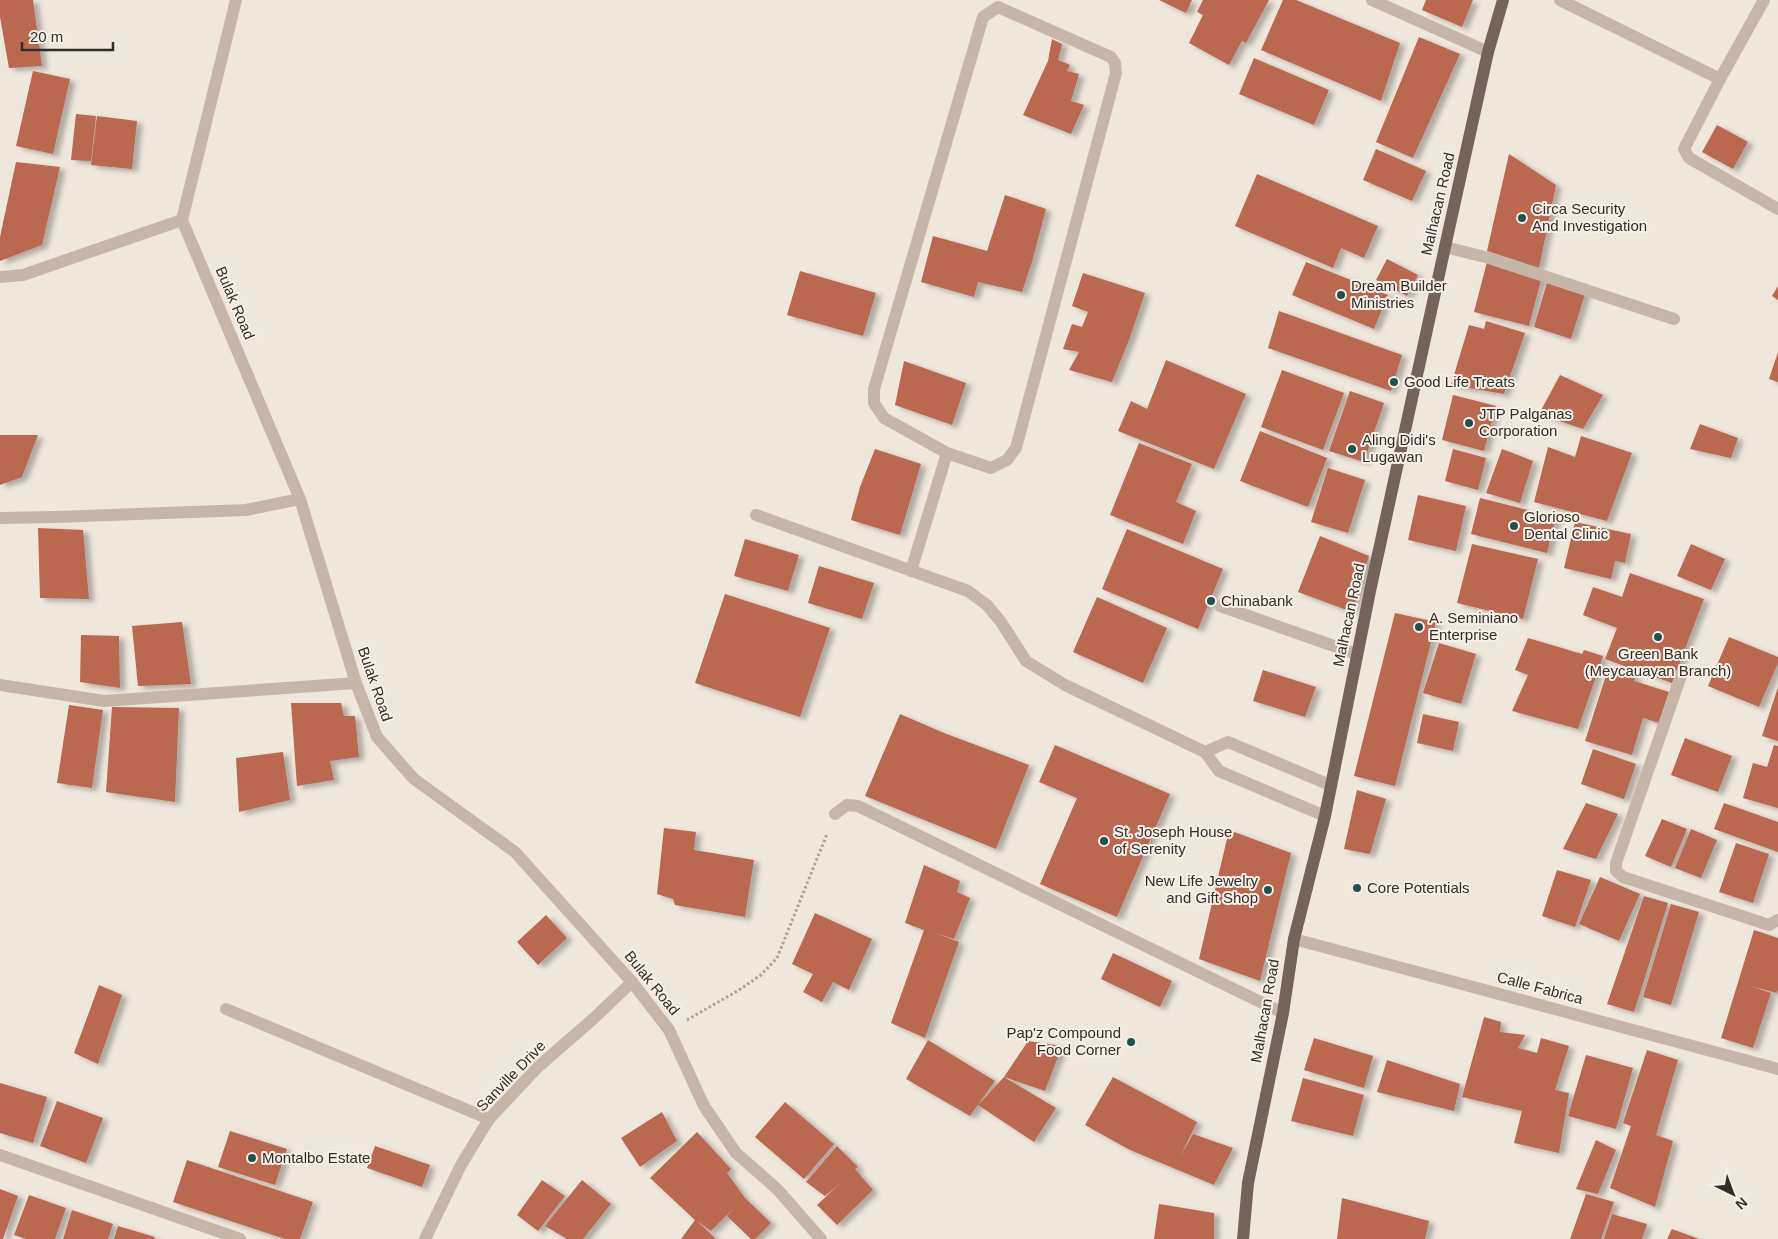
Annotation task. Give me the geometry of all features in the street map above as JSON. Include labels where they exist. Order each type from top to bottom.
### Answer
[{"type":"main road","name":"Malhacan Road","points":[[1243,1239],[1248,1183],[1283,1013],[1294,940],[1325,816],[1357,654],[1488,52],[1503,0]]},
{"type":"street","points":[[0,278],[23,275],[182,220],[236,0]]},
{"type":"street","points":[[1372,0],[1488,52]]},
{"type":"street","points":[[1560,0],[1720,79]]},
{"type":"street","points":[[1764,0],[1684,149],[1689,158],[1778,209]]},
{"type":"street","points":[[998,7],[1111,57],[1115,63],[1116,73],[1016,448],[1008,460],[991,468],[947,453],[884,418],[874,403],[874,389],[983,17],[998,7]]},
{"type":"street","name":"Bulak Road","points":[[182,220],[300,499],[356,683],[377,737],[414,779],[515,852],[632,982],[669,1030],[704,1106],[736,1154],[777,1190],[821,1239]]},
{"type":"street","points":[[1445,247],[1489,258],[1674,319]]},
{"type":"street","points":[[911,571],[947,453]]},
{"type":"street","points":[[0,518],[246,510],[300,499]]},
{"type":"street","points":[[756,515],[968,591],[987,605],[1001,622],[1026,661],[1048,675],[1205,752],[1219,771],[1325,816]]},
{"type":"street","points":[[1220,606],[1357,654]]},
{"type":"street","points":[[1683,670],[1616,863],[1616,871],[1623,877],[1725,911],[1769,924],[1778,920]]},
{"type":"street","points":[[0,686],[104,700],[356,683]]},
{"type":"street","points":[[1205,752],[1228,742],[1330,785]]},
{"type":"street","points":[[835,814],[847,805],[858,806],[1283,1013]]},
{"type":"street","name":"Calle Fabrica","points":[[1294,940],[1778,1069]]},
{"type":"street","name":"Sanville Drive","points":[[425,1239],[461,1166],[489,1119],[538,1067],[632,982]]},
{"type":"street","points":[[226,1009],[489,1119]]},
{"type":"street","points":[[0,1155],[240,1239]]},
{"type":"path","points":[[669,1030],[761,975],[777,958],[835,814]]},
{"type":"building","points":[[0,0],[33,0],[42,66],[9,68],[0,17]]},
{"type":"building","points":[[1159,0],[1192,0],[1186,13]]},
{"type":"building","points":[[1203,0],[1269,0],[1246,43],[1242,41],[1229,65],[1189,43],[1203,15],[1197,12]]},
{"type":"building","points":[[1283,0],[1296,0],[1400,43],[1381,101],[1261,50]]},
{"type":"building","points":[[1426,0],[1473,0],[1462,27],[1422,10]]},
{"type":"building","points":[[1419,37],[1460,54],[1413,158],[1376,142]]},
{"type":"building","points":[[1052,39],[1062,44],[1058,60],[1070,65],[1067,71],[1079,74],[1071,101],[1084,105],[1071,134],[1023,115],[1048,61]]},
{"type":"building","points":[[1254,58],[1329,90],[1314,125],[1239,94]]},
{"type":"building","points":[[33,71],[70,79],[53,154],[16,146]]},
{"type":"building","points":[[76,114],[96,116],[91,161],[71,160]]},
{"type":"building","points":[[97,116],[137,121],[132,169],[91,165]]},
{"type":"building","points":[[1717,125],[1748,142],[1733,169],[1702,152]]},
{"type":"building","points":[[1376,149],[1426,171],[1412,201],[1363,180]]},
{"type":"building","name":"Circa Security And Investigation","points":[[1509,154],[1556,185],[1539,268],[1487,251]]},
{"type":"building","points":[[16,162],[60,167],[42,245],[0,261],[0,237]]},
{"type":"building","points":[[1257,174],[1378,226],[1364,258],[1341,248],[1333,268],[1235,226]]},
{"type":"building","points":[[1005,195],[1046,209],[1022,292],[978,282],[974,297],[921,282],[933,236],[987,251]]},
{"type":"building","points":[[1387,259],[1418,275],[1407,296],[1376,280]]},
{"type":"building","points":[[1306,262],[1388,295],[1374,329],[1292,295]]},
{"type":"building","points":[[1487,262],[1542,276],[1529,326],[1474,312]]},
{"type":"building","points":[[800,271],[876,293],[863,336],[787,315]]},
{"type":"building","points":[[1083,273],[1145,293],[1112,382],[1069,370],[1079,352],[1063,349],[1072,324],[1082,327],[1088,312],[1072,306]]},
{"type":"building","points":[[1548,279],[1586,291],[1571,339],[1534,327]]},
{"type":"building","points":[[1778,286],[1778,300],[1772,296]]},
{"type":"building","points":[[1279,311],[1402,355],[1391,391],[1268,348]]},
{"type":"building","points":[[1486,321],[1525,333],[1504,394],[1451,385],[1469,325],[1484,329]]},
{"type":"building","points":[[1778,352],[1778,382],[1769,379]]},
{"type":"building","points":[[1166,360],[1246,394],[1214,469],[1118,431],[1131,401],[1147,409]]},
{"type":"building","points":[[904,361],[966,383],[952,425],[895,405]]},
{"type":"building","points":[[1282,370],[1344,393],[1323,450],[1261,427]]},
{"type":"building","points":[[1560,375],[1603,395],[1583,429],[1539,414]]},
{"type":"building","points":[[1350,391],[1384,403],[1364,462],[1329,451]]},
{"type":"building","name":"JTP Palganas Corporation","points":[[1453,395],[1496,406],[1484,451],[1442,440]]},
{"type":"building","points":[[1700,424],[1738,438],[1731,458],[1690,449]]},
{"type":"building","points":[[1260,431],[1327,458],[1308,507],[1240,481]]},
{"type":"building","points":[[0,435],[38,435],[22,477],[0,485]]},
{"type":"building","points":[[1581,436],[1632,453],[1607,521],[1534,502],[1548,447],[1575,457]]},
{"type":"building","points":[[1139,443],[1192,464],[1176,502],[1196,511],[1183,544],[1110,515]]},
{"type":"building","points":[[875,449],[921,464],[900,535],[851,520],[860,487]]},
{"type":"building","points":[[1453,449],[1486,458],[1478,490],[1445,481]]},
{"type":"building","points":[[1502,449],[1533,461],[1520,503],[1486,493]]},
{"type":"building","points":[[1328,468],[1365,480],[1348,533],[1311,522]]},
{"type":"building","points":[[1418,495],[1466,506],[1456,551],[1408,540]]},
{"type":"building","name":"Glorioso Dental Clinic","points":[[1480,498],[1556,517],[1547,553],[1471,534]]},
{"type":"building","points":[[1575,522],[1631,534],[1625,563],[1615,561],[1611,579],[1564,568]]},
{"type":"building","points":[[38,528],[83,530],[89,599],[40,598]]},
{"type":"building","points":[[1127,529],[1223,569],[1198,629],[1102,589]]},
{"type":"building","points":[[1320,536],[1369,556],[1352,612],[1298,592]]},
{"type":"building","points":[[745,539],[799,555],[788,591],[734,576]]},
{"type":"building","points":[[1472,544],[1538,559],[1523,619],[1457,603]]},
{"type":"building","points":[[1691,544],[1725,559],[1711,590],[1677,576]]},
{"type":"building","points":[[819,566],[874,583],[862,619],[808,603]]},
{"type":"building","points":[[1630,573],[1704,599],[1672,683],[1605,659],[1617,628],[1583,615],[1593,587],[1622,597]]},
{"type":"building","points":[[725,594],[830,628],[800,717],[695,683]]},
{"type":"building","points":[[1097,597],[1167,628],[1143,683],[1073,652]]},
{"type":"building","points":[[1395,613],[1436,622],[1395,786],[1354,776]]},
{"type":"building","points":[[182,622],[191,684],[138,686],[132,626]]},
{"type":"building","points":[[81,635],[119,636],[120,688],[80,682]]},
{"type":"building","points":[[1729,637],[1778,657],[1778,663],[1759,707],[1708,686]]},
{"type":"building","points":[[1528,638],[1582,654],[1584,650],[1603,656],[1578,729],[1512,711],[1528,675],[1515,670]]},
{"type":"building","points":[[1439,643],[1476,654],[1461,704],[1423,693]]},
{"type":"building","points":[[1609,666],[1636,675],[1634,681],[1669,692],[1659,723],[1643,718],[1632,755],[1585,741]]},
{"type":"building","points":[[1263,670],[1316,687],[1305,717],[1253,701]]},
{"type":"building","points":[[1778,687],[1778,741],[1762,736]]},
{"type":"building","points":[[291,703],[341,703],[344,716],[355,716],[359,757],[330,761],[334,780],[297,786]]},
{"type":"building","points":[[69,705],[103,710],[92,788],[57,783]]},
{"type":"building","points":[[112,707],[179,708],[175,802],[106,792]]},
{"type":"building","points":[[900,714],[1029,765],[996,849],[865,796]]},
{"type":"building","points":[[1423,714],[1459,722],[1453,751],[1417,743]]},
{"type":"building","points":[[1685,738],[1732,756],[1718,792],[1671,775]]},
{"type":"building","name":"St. Joseph House of Serenity","points":[[1055,745],[1170,794],[1117,917],[1040,884],[1077,798],[1039,782]]},
{"type":"building","points":[[1774,745],[1778,746],[1778,808],[1743,798],[1753,763],[1767,767]]},
{"type":"building","points":[[1593,749],[1636,764],[1624,799],[1581,784]]},
{"type":"building","points":[[283,752],[290,800],[239,812],[236,758]]},
{"type":"building","points":[[1357,790],[1386,799],[1370,854],[1344,849]]},
{"type":"building","points":[[1586,803],[1618,814],[1596,859],[1563,849]]},
{"type":"building","points":[[1724,803],[1778,822],[1778,852],[1714,829]]},
{"type":"building","points":[[1662,819],[1687,829],[1671,867],[1645,856]]},
{"type":"building","points":[[664,828],[696,832],[694,850],[754,860],[745,917],[675,905],[673,899],[657,894]]},
{"type":"building","points":[[1691,829],[1717,840],[1701,878],[1675,868]]},
{"type":"building","points":[[1229,830],[1291,853],[1260,981],[1199,959]]},
{"type":"building","points":[[1736,843],[1769,854],[1753,903],[1719,892]]},
{"type":"building","points":[[924,865],[960,881],[957,892],[970,898],[954,939],[935,933],[959,942],[925,1038],[891,1023],[924,930],[905,923]]},
{"type":"building","points":[[1557,870],[1591,880],[1575,927],[1542,916]]},
{"type":"building","points":[[1600,877],[1640,894],[1619,941],[1579,924]]},
{"type":"building","points":[[1644,896],[1668,903],[1634,1012],[1607,1004]]},
{"type":"building","points":[[1671,904],[1699,912],[1671,1005],[1643,997]]},
{"type":"building","points":[[815,913],[872,939],[849,990],[833,982],[822,1002],[803,992],[813,974],[792,964]]},
{"type":"building","points":[[546,915],[567,938],[538,965],[517,942]]},
{"type":"building","points":[[1754,930],[1778,938],[1778,989],[1777,993],[1750,986],[1771,993],[1753,1048],[1721,1038]]},
{"type":"building","points":[[1113,953],[1172,981],[1160,1007],[1101,979]]},
{"type":"building","points":[[99,985],[122,995],[98,1064],[74,1053]]},
{"type":"building","points":[[1484,1017],[1501,1022],[1500,1032],[1525,1035],[1518,1048],[1537,1053],[1541,1038],[1569,1046],[1555,1090],[1569,1093],[1559,1153],[1514,1143],[1522,1111],[1462,1097]]},
{"type":"building","points":[[1314,1038],[1373,1056],[1364,1088],[1304,1070]]},
{"type":"building","points":[[928,1040],[995,1081],[970,1116],[906,1079]]},
{"type":"building","points":[[1028,1041],[1062,1046],[1045,1091],[1004,1077]]},
{"type":"building","points":[[1647,1050],[1678,1060],[1656,1135],[1673,1141],[1655,1207],[1610,1188],[1631,1126],[1623,1123]]},
{"type":"building","points":[[1586,1055],[1633,1068],[1616,1129],[1568,1116]]},
{"type":"building","points":[[1387,1060],[1460,1084],[1454,1111],[1377,1092]]},
{"type":"building","points":[[1004,1077],[1056,1108],[1034,1142],[978,1105]]},
{"type":"building","points":[[1113,1077],[1197,1122],[1180,1157],[1193,1134],[1233,1148],[1214,1185],[1130,1150],[1085,1125]]},
{"type":"building","points":[[1303,1078],[1364,1095],[1353,1136],[1291,1121]]},
{"type":"building","points":[[0,1083],[47,1097],[33,1143],[0,1133]]},
{"type":"building","points":[[57,1101],[103,1118],[86,1163],[40,1146]]},
{"type":"building","points":[[785,1102],[834,1144],[804,1179],[755,1137]]},
{"type":"building","points":[[662,1112],[677,1141],[640,1167],[621,1138]]},
{"type":"building","name":"Montalbo Estate","points":[[230,1131],[287,1149],[275,1185],[218,1167]]},
{"type":"building","points":[[697,1132],[731,1169],[727,1173],[745,1198],[771,1223],[755,1239],[751,1239],[727,1216],[734,1208],[711,1231],[697,1221],[716,1239],[681,1239],[695,1220],[650,1178]]},
{"type":"building","points":[[1596,1140],[1616,1150],[1598,1194],[1576,1189]]},
{"type":"building","points":[[375,1146],[430,1165],[422,1187],[367,1168]]},
{"type":"building","points":[[837,1146],[858,1167],[855,1169],[873,1190],[837,1225],[817,1205],[842,1182],[825,1196],[806,1182]]},
{"type":"building","points":[[187,1160],[313,1202],[300,1239],[285,1239],[173,1202]]},
{"type":"building","points":[[542,1180],[565,1196],[538,1231],[517,1215]]},
{"type":"building","points":[[582,1180],[611,1204],[583,1239],[567,1239],[545,1226]]},
{"type":"building","points":[[0,1189],[18,1196],[3,1239],[0,1239]]},
{"type":"building","points":[[1586,1194],[1614,1202],[1601,1239],[1570,1239]]},
{"type":"building","points":[[29,1195],[66,1208],[55,1239],[26,1239],[14,1235]]},
{"type":"building","points":[[1342,1198],[1429,1221],[1425,1239],[1337,1239]]},
{"type":"building","points":[[1159,1204],[1214,1213],[1214,1239],[1154,1239]]},
{"type":"building","points":[[72,1210],[113,1224],[108,1239],[63,1239]]},
{"type":"building","points":[[1612,1214],[1647,1224],[1642,1239],[1604,1239]]},
{"type":"building","points":[[118,1226],[155,1237],[154,1239],[114,1239]]},
{"type":"building","points":[[1672,1229],[1699,1239],[1667,1239]]},
{"type":"place","name":"Circa Security And Investigation","points":[[1522,218]]},
{"type":"place","name":"Dream Builder Ministries","points":[[1341,295]]},
{"type":"place","name":"Good Life Treats","points":[[1394,382]]},
{"type":"place","name":"JTP Palganas Corporation","points":[[1469,423]]},
{"type":"place","name":"Aling Didi's Lugawan","points":[[1352,449]]},
{"type":"place","name":"Glorioso Dental Clinic","points":[[1514,526]]},
{"type":"place","name":"Chinabank","points":[[1211,601]]},
{"type":"place","name":"A. Seminiano Enterprise","points":[[1419,627]]},
{"type":"place","name":"Green Bank (Meycauayan Branch)","points":[[1658,637]]},
{"type":"place","name":"St. Joseph House of Serenity","points":[[1104,841]]},
{"type":"place","name":"Core Potentials","points":[[1357,888]]},
{"type":"place","name":"New Life Jewelry and Gift Shop","points":[[1268,890]]},
{"type":"place","name":"Pap'z Compound Food Corner","points":[[1131,1042]]},
{"type":"place","name":"Montalbo Estate","points":[[252,1158]]}]
